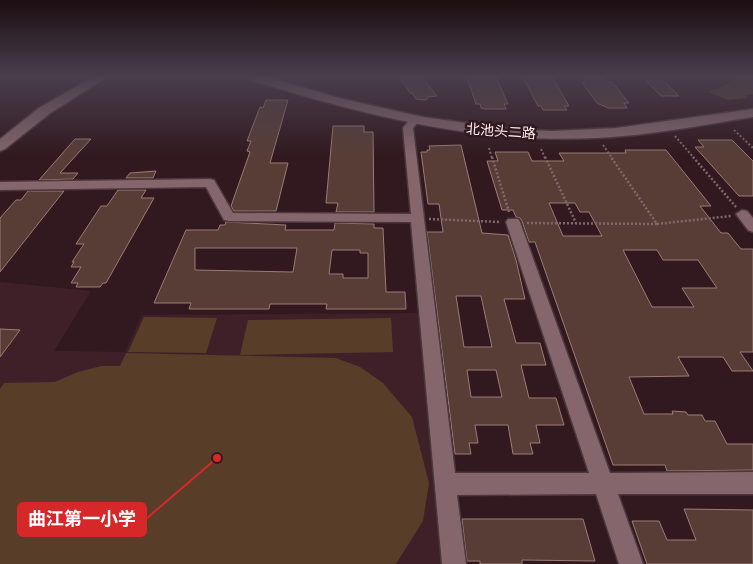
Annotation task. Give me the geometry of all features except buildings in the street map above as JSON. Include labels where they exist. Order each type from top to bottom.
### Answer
[{"type":"main road","points":[[0,135],[44,103]]},
{"type":"main road","points":[[0,146],[44,111],[57,103]]},
{"type":"main road","name":"北池头二路","points":[[347,103],[414,121],[484,132],[538,134],[597,134],[753,113]]},
{"type":"main road","name":"北池头二路","points":[[365,103],[406,113],[471,124],[537,129],[596,127],[753,106]]},
{"type":"street","points":[[414,121],[408,128],[416,218],[454,564]]},
{"type":"street","points":[[0,186],[210,183],[229,216],[416,218]]},
{"type":"street","points":[[742,214],[753,227]]},
{"type":"street","points":[[513,222],[631,564]]},
{"type":"street","points":[[446,484],[753,483]]},
{"type":"path","points":[[666,126],[742,214]]},
{"type":"path","points":[[734,130],[753,148]]},
{"type":"path","points":[[603,144],[657,224]]},
{"type":"path","points":[[488,148],[513,222]]},
{"type":"path","points":[[541,149],[576,223]]},
{"type":"path","points":[[416,218],[513,222],[657,224],[742,214]]},
{"type":"shaded area","points":[[0,282],[91,291],[54,351],[125,352],[142,315],[421,313],[443,564],[0,564]]},
{"type":"shaded area","points":[[144,317],[217,318],[206,353],[128,352]]},
{"type":"shaded area","points":[[391,318],[393,352],[240,355],[248,320]]},
{"type":"shaded area","points":[[126,353],[336,358],[360,367],[383,383],[412,417],[429,483],[423,521],[396,564],[0,564],[0,389],[4,383],[55,382],[78,372],[101,366],[120,366]]},
{"type":"place","name":"曲江第一小学","points":[[217,458]]}]
